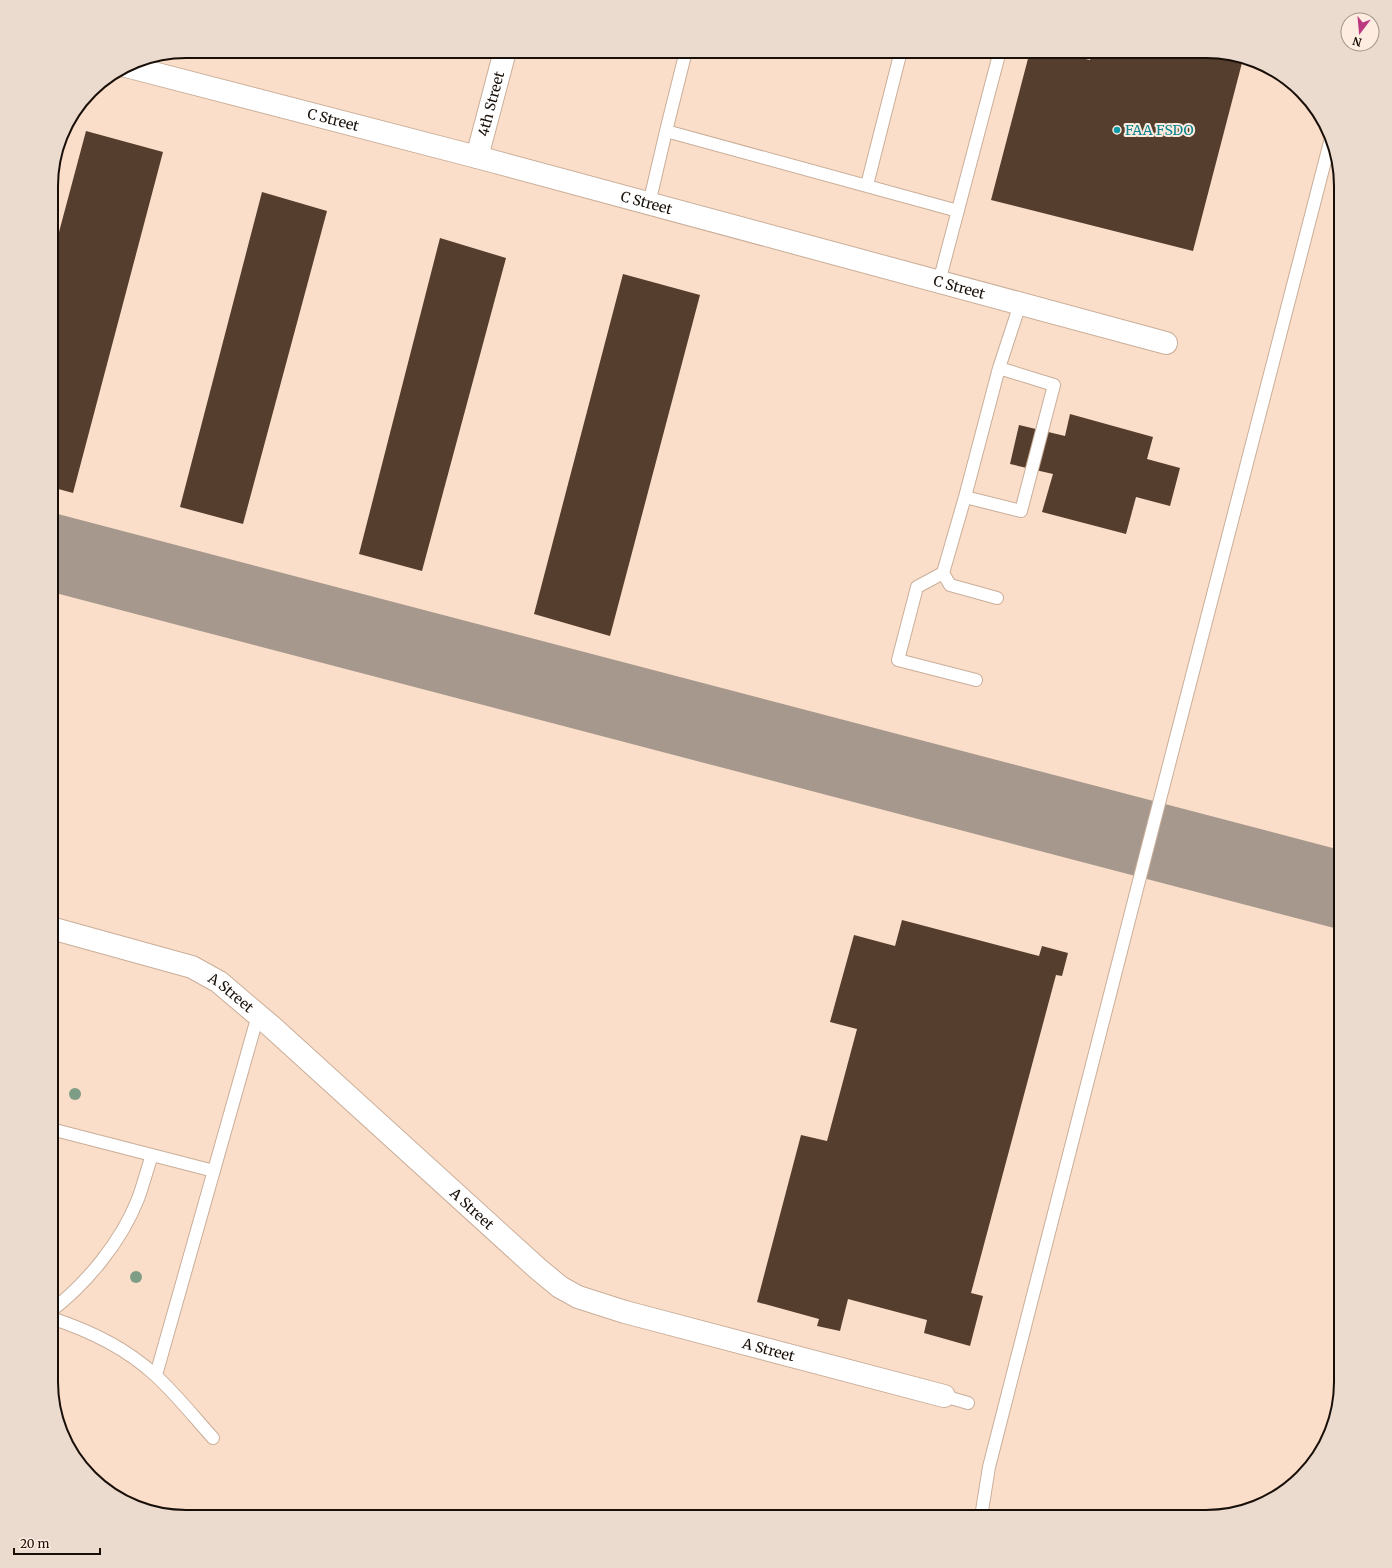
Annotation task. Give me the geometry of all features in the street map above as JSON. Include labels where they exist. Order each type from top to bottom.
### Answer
[{"type":"street","name":"4th Street","points":[[477,157],[503,58]]},
{"type":"street","name":"C Street","points":[[136,69],[477,157],[1166,344]]},
{"type":"street","name":"A Street","points":[[58,930],[192,967],[219,982],[258,1015],[537,1268],[560,1287],[578,1297],[625,1312],[944,1396]]},
{"type":"lane","points":[[649,204],[684,58]]},
{"type":"lane","points":[[867,185],[899,58]]},
{"type":"lane","points":[[939,282],[998,58]]},
{"type":"lane","points":[[666,131],[958,211]]},
{"type":"lane","points":[[983,1510],[989,1467],[1078,1116],[1328,148]]},
{"type":"lane","points":[[997,598],[950,585],[943,573],[999,368],[1020,304]]},
{"type":"lane","points":[[965,497],[1021,511],[1023,504],[1054,385],[999,368]]},
{"type":"lane","points":[[943,573],[916,586],[898,660],[976,680]]},
{"type":"lane","points":[[156,1375],[258,1015]]},
{"type":"lane","points":[[58,1131],[214,1171]]},
{"type":"lane","points":[[58,1306],[69,1297],[95,1269],[122,1232],[138,1200],[152,1156]]},
{"type":"lane","points":[[58,1321],[90,1333],[140,1362],[156,1375],[213,1438]]},
{"type":"lane","points":[[944,1396],[968,1403]]},
{"type":"shaded area","points":[[177,58],[1215,58],[1239,62],[1263,71],[1291,90],[1308,108],[1317,122],[1330,153],[1334,186],[1334,1382],[1330,1415],[1321,1439],[1302,1467],[1284,1484],[1270,1493],[1239,1506],[1206,1510],[186,1510],[153,1506],[129,1497],[101,1478],[84,1460],[71,1439],[60,1407],[58,1391],[58,177],[62,153],[71,129],[84,108],[101,90],[122,75],[137,68],[161,60]]},
{"type":"building","name":"FAA FSDO","points":[[1028,58],[1081,58],[1090,60],[1091,58],[1215,58],[1242,63],[1193,251],[991,200]]},
{"type":"building","points":[[86,131],[163,152],[73,493],[58,489],[58,236]]},
{"type":"building","points":[[262,192],[327,211],[243,524],[180,507]]},
{"type":"building","points":[[440,238],[506,258],[422,571],[359,554]]},
{"type":"building","points":[[623,274],[700,295],[610,636],[534,614]]},
{"type":"building","points":[[1070,414],[1153,437],[1147,459],[1180,468],[1170,506],[1136,497],[1126,534],[1042,512],[1053,474],[1010,464],[1019,425],[1065,436]]},
{"type":"building","points":[[902,920],[1039,956],[1042,946],[1068,953],[1062,976],[1056,975],[971,1293],[983,1296],[970,1346],[924,1333],[927,1320],[848,1299],[840,1331],[817,1326],[819,1319],[757,1302],[801,1135],[827,1141],[857,1029],[830,1022],[854,935],[895,946]]},
{"type":"taxiway","points":[[58,554],[1334,888]]},
{"type":"place","name":"FAA FSDO","points":[[1117,130]]}]
